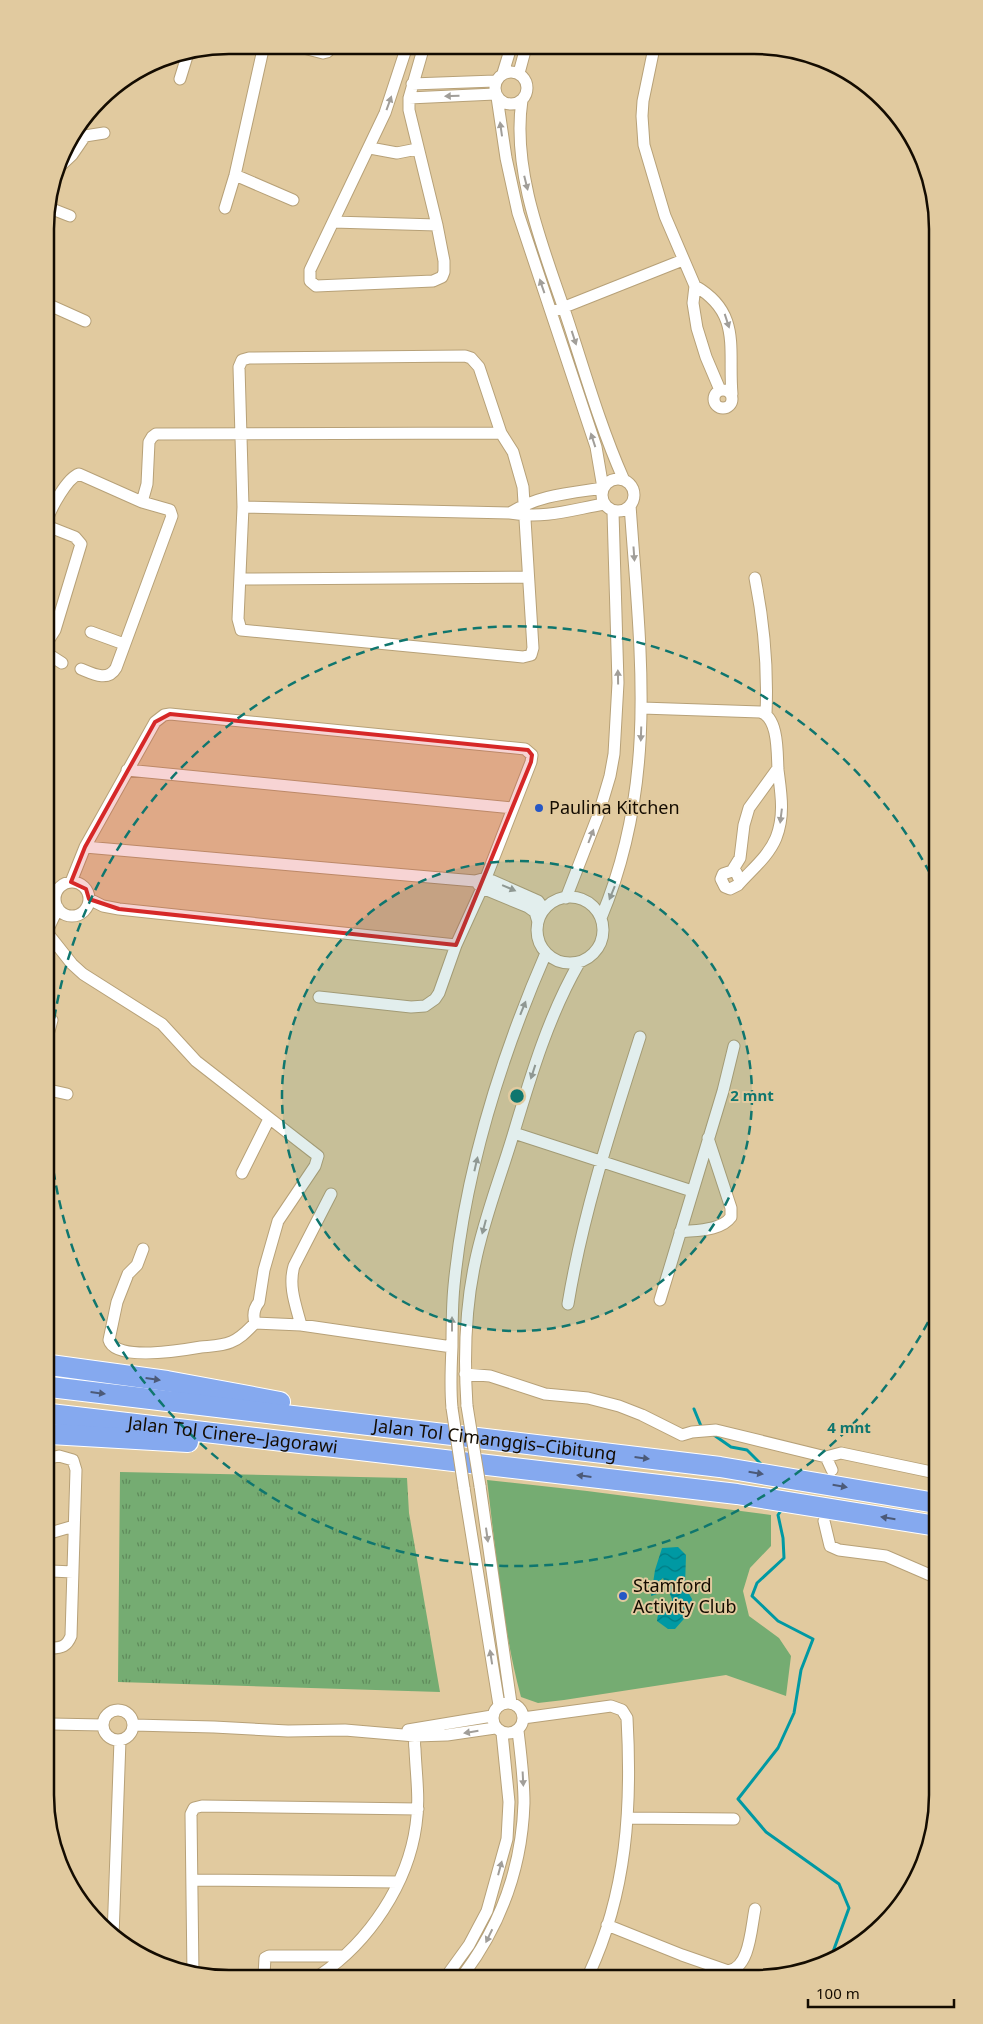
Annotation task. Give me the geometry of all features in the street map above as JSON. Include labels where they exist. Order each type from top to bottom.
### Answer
[{"type":"highway","points":[[54,1365],[167,1381],[445,1434]]},
{"type":"highway","name":"Jalan Tol Cimanggis–Cibitung","points":[[54,1387],[720,1467],[929,1502]]},
{"type":"highway","name":"Jalan Tol Cinere–Jagorawi","points":[[54,1414],[415,1456]]},
{"type":"highway","points":[[54,1434],[415,1456]]},
{"type":"highway","name":"Jalan Tol Cimanggis–Cibitung","points":[[415,1456],[737,1494],[929,1525]]},
{"type":"street","points":[[225,208],[235,175],[262,54]]},
{"type":"street","points":[[404,54],[389,103],[370,148],[310,270],[310,281],[316,286],[438,279],[444,272],[445,266],[437,225],[409,110],[412,84],[421,54]]},
{"type":"street","points":[[508,54],[499,77],[496,96],[506,158],[518,213],[596,447],[608,508],[618,684],[614,754],[610,776],[599,813],[566,898]]},
{"type":"street","points":[[519,73],[524,54]]},
{"type":"street","points":[[653,54],[643,101],[642,132],[644,146],[659,198],[695,286],[693,303],[697,328],[720,390]]},
{"type":"street","points":[[180,79],[186,59]]},
{"type":"street","points":[[412,84],[499,77],[519,73]]},
{"type":"street","points":[[409,98],[496,96],[508,104],[517,103],[527,93],[527,84],[519,73]]},
{"type":"street","points":[[243,507],[510,513],[526,516],[557,514],[572,509],[625,509],[630,505],[633,500],[634,491],[630,483],[623,478],[607,442],[536,223],[524,175],[518,124],[522,100]]},
{"type":"street","points":[[69,158],[85,136],[104,133]]},
{"type":"street","points":[[370,148],[397,153],[417,149]]},
{"type":"street","points":[[235,175],[293,200]]},
{"type":"street","points":[[55,210],[70,216]]},
{"type":"street","points":[[333,222],[437,225]]},
{"type":"street","points":[[551,312],[683,260]]},
{"type":"street","points":[[695,286],[706,292],[728,319],[730,371],[732,394],[732,401],[729,407],[719,408],[714,400],[715,394],[720,390],[727,390],[732,394]]},
{"type":"street","points":[[54,307],[85,321]]},
{"type":"street","points":[[457,356],[471,358],[479,367],[501,433],[513,452],[523,486],[533,648],[531,655],[523,658],[241,630],[239,624],[243,507],[242,433],[239,366],[242,360],[246,358],[457,356]]},
{"type":"street","points":[[713,374],[730,371]]},
{"type":"street","points":[[142,502],[147,484],[149,442],[154,435],[501,433]]},
{"type":"street","points":[[54,508],[73,476],[79,474],[142,502],[170,510],[172,516],[116,668],[111,675],[97,675],[81,669]]},
{"type":"street","points":[[510,513],[525,503],[551,496],[603,488],[612,479],[623,478]]},
{"type":"street","points":[[601,918],[615,883],[632,814],[640,758],[642,676],[630,505]]},
{"type":"street","points":[[54,528],[75,537],[81,544],[54,632]]},
{"type":"street","points":[[241,579],[528,577]]},
{"type":"street","points":[[755,578],[764,626],[766,714]]},
{"type":"street","points":[[92,632],[124,644]]},
{"type":"street","points":[[54,658],[62,663]]},
{"type":"street","points":[[642,708],[760,712],[766,714],[772,722],[779,756],[778,768],[782,801],[778,830],[770,850],[738,885],[739,876],[732,871],[740,858],[744,825],[749,808],[778,768]]},
{"type":"street","points":[[71,882],[86,847],[127,770],[155,722],[164,715],[170,714],[530,751],[532,757],[513,808],[481,882],[439,993],[435,999],[425,1006],[402,1007],[319,997]]},
{"type":"street","points":[[127,770],[513,808]]},
{"type":"street","points":[[86,847],[481,882],[538,901],[544,909]]},
{"type":"street","points":[[740,858],[754,868]]},
{"type":"street","points":[[54,916],[58,908],[57,892],[65,883],[71,882],[82,885],[86,889],[89,899],[85,910],[80,914],[68,915],[58,908]]},
{"type":"street","points":[[481,882],[528,907],[535,912],[538,922]]},
{"type":"street","points":[[511,1703],[467,1406],[465,1374],[468,1325],[474,1265],[522,1102],[564,992],[579,963],[594,953],[601,943],[603,930],[601,918],[595,909],[587,902],[577,898],[554,901],[544,909],[538,922],[536,931],[539,943],[546,953],[563,963],[579,963]]},
{"type":"street","points":[[89,899],[103,906],[119,909],[456,945]]},
{"type":"street","points":[[54,941],[72,964],[83,974],[162,1024],[196,1061],[269,1119],[315,1152],[319,1159],[282,1214],[275,1230],[264,1270],[259,1302],[256,1306],[255,1323]]},
{"type":"street","points":[[133,1725],[214,1726],[288,1731],[345,1730],[397,1734],[492,1716],[499,1705],[452,1408],[450,1384],[452,1313],[465,1214],[485,1118],[516,1025],[546,953]]},
{"type":"street","points":[[568,1304],[576,1261],[601,1162],[640,1037]]},
{"type":"street","points":[[660,1300],[723,1091],[734,1046]]},
{"type":"street","points":[[54,1091],[67,1094]]},
{"type":"street","points":[[242,1173],[269,1119]]},
{"type":"street","points":[[514,1132],[692,1191]]},
{"type":"street","points":[[680,1232],[719,1226],[727,1222],[731,1217],[731,1208],[708,1138]]},
{"type":"street","points":[[301,1325],[294,1296],[292,1274],[294,1266],[331,1194]]},
{"type":"street","points":[[143,1249],[137,1265],[128,1274],[117,1302],[110,1340],[113,1346],[124,1351],[159,1353],[229,1344],[241,1337],[255,1323],[301,1325],[452,1347]]},
{"type":"street","points":[[465,1374],[490,1376],[545,1394],[588,1398],[619,1406],[682,1435],[692,1432],[716,1430],[826,1457],[841,1453],[929,1472]]},
{"type":"street","points":[[54,1457],[59,1456],[73,1460],[76,1470],[71,1636],[68,1643],[64,1646],[54,1648]]},
{"type":"street","points":[[826,1457],[832,1470]]},
{"type":"street","points":[[824,1521],[830,1546],[840,1550],[886,1556],[929,1575]]},
{"type":"street","points":[[54,1532],[74,1526]]},
{"type":"street","points":[[54,1571],[73,1572]]},
{"type":"street","points":[[414,1732],[447,1735],[498,1730],[510,1734],[518,1730],[521,1727],[523,1718],[520,1708],[511,1703],[499,1705]]},
{"type":"street","points":[[523,1718],[612,1706],[622,1710],[627,1718],[628,1818],[620,1873],[607,1924],[591,1970]]},
{"type":"street","points":[[120,1710],[131,1717],[133,1725],[129,1735],[120,1740],[108,1736],[103,1725],[108,1713],[120,1710]]},
{"type":"street","points":[[451,1970],[469,1945],[487,1911],[507,1839],[509,1802],[498,1730],[492,1716]]},
{"type":"street","points":[[54,1724],[103,1725]]},
{"type":"street","points":[[467,1970],[482,1949],[499,1915],[512,1879],[520,1840],[524,1802],[518,1730]]},
{"type":"street","points":[[326,1970],[344,1956],[378,1920],[398,1882],[411,1850],[418,1809],[418,1777],[414,1732]]},
{"type":"street","points":[[113,1926],[120,1740]]},
{"type":"street","points":[[193,1966],[191,1814],[194,1808],[197,1806],[418,1809]]},
{"type":"street","points":[[628,1818],[734,1819]]},
{"type":"street","points":[[192,1880],[398,1882]]},
{"type":"street","points":[[735,1970],[742,1964],[746,1955],[755,1909]]},
{"type":"street","points":[[607,1924],[682,1955],[725,1970]]},
{"type":"street","points":[[264,1970],[265,1958],[269,1956],[344,1956]]},
{"type":"highlighted area","points":[[170,714],[528,750],[532,755],[531,762],[456,945],[119,909],[89,899],[86,889],[71,882],[85,847],[155,722]]},
{"type":"green space","points":[[120,1472],[407,1478],[409,1513],[440,1692],[118,1682]]},
{"type":"green space","name":"Stamford Activity Club","points":[[487,1480],[771,1515],[771,1546],[750,1568],[743,1591],[749,1616],[779,1638],[791,1656],[786,1696],[726,1675],[538,1703],[521,1697],[504,1616]]},
{"type":"water","points":[[678,1547],[686,1555],[685,1587],[692,1599],[690,1612],[675,1629],[668,1629],[657,1621],[661,1610],[672,1604],[672,1599],[663,1578],[657,1583],[660,1593],[651,1596],[655,1570],[662,1548]]},
{"type":"waterway","points":[[694,1409],[701,1426],[704,1428]]},
{"type":"waterway","points":[[711,1433],[731,1447],[747,1450],[764,1467]]},
{"type":"waterway","points":[[782,1509],[778,1515],[783,1538],[784,1558],[757,1583],[752,1596],[778,1621],[813,1639],[801,1670],[794,1713],[778,1748],[738,1799],[766,1832],[839,1884],[849,1908],[833,1951]]},
{"type":"place","name":"Paulina Kitchen","points":[[539,808]]},
{"type":"place","name":"Stamford Activity Club","points":[[623,1596]]}]
